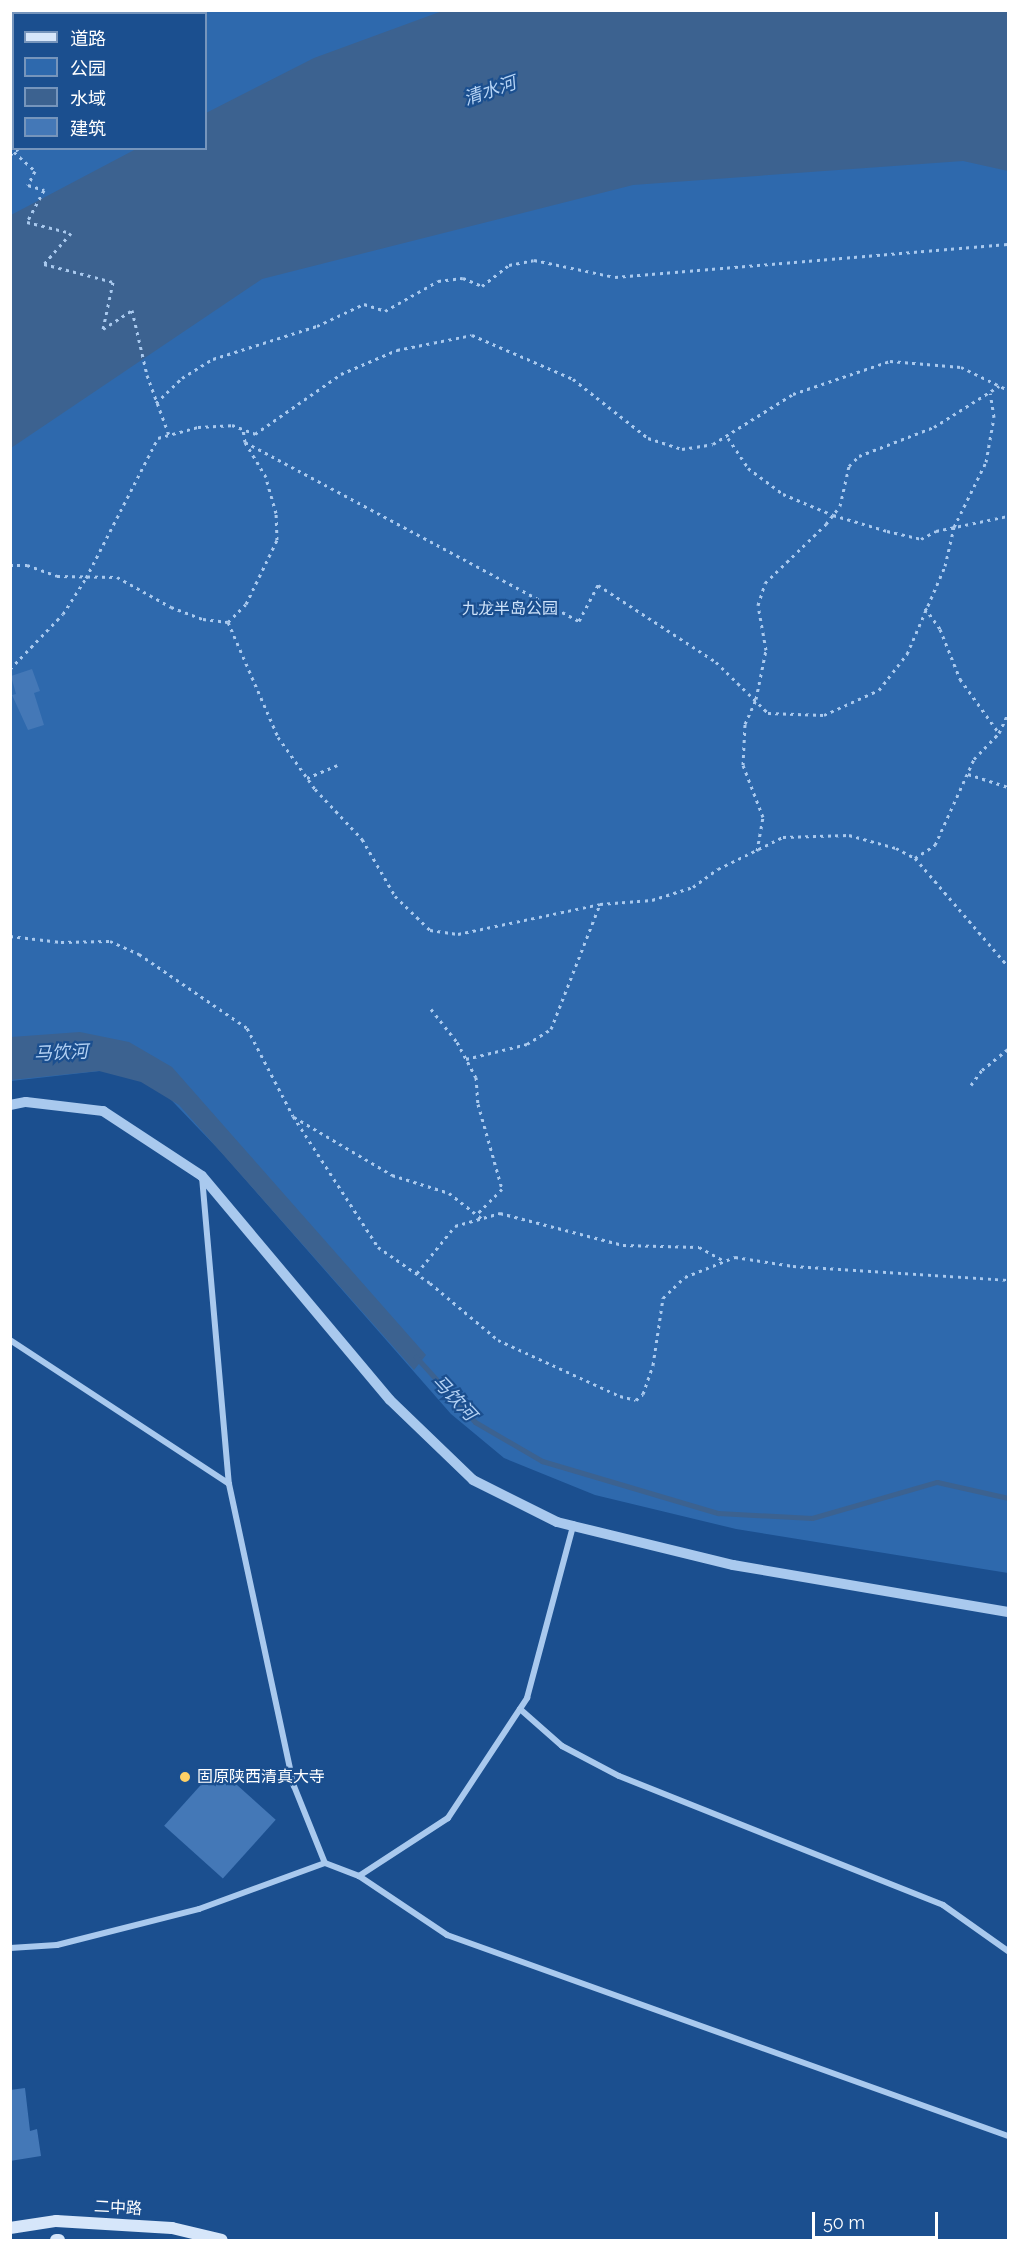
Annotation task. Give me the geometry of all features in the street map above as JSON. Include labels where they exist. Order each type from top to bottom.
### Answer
[{"type":"main road","name":"二中路","points":[[10,2228],[56,2221],[160,2227],[222,2241]]},
{"type":"street","points":[[10,1104],[26,1102],[103,1112],[202,1176],[390,1401],[473,1480],[557,1522],[573,1526],[733,1565],[1008,1612]]},
{"type":"street","points":[[202,1176],[229,1484],[294,1786],[325,1863]]},
{"type":"street","points":[[10,1340],[229,1484]]},
{"type":"street","points":[[359,1876],[448,1818],[527,1698],[573,1526]]},
{"type":"street","points":[[520,1709],[562,1746],[619,1776],[943,1905],[1008,1951]]},
{"type":"street","points":[[10,1948],[57,1945],[200,1909],[325,1863],[359,1876],[447,1935],[1008,2136]]},
{"type":"path","points":[[12,154],[35,171],[28,185],[44,190],[27,222],[71,233],[44,264],[112,282],[103,329],[132,310],[147,375],[169,435]]},
{"type":"path","points":[[156,403],[182,378],[213,359],[317,326],[364,304],[385,311],[438,280],[463,278],[482,286],[510,265],[534,260],[615,277],[1008,244]]},
{"type":"path","points":[[10,669],[63,614],[86,578],[158,438],[198,427],[232,424],[255,434],[341,374],[398,350],[472,335],[573,379],[648,438],[682,449],[713,444],[728,438],[793,394],[890,361],[961,367],[1008,390]]},
{"type":"path","points":[[758,851],[763,817],[743,765],[745,724],[756,699],[766,650],[758,605],[765,582],[833,516],[840,506],[849,466],[859,456],[934,427],[999,386]]},
{"type":"path","points":[[245,442],[579,621],[598,585],[716,662],[768,713],[825,715],[879,690],[907,654],[925,608],[945,567],[954,527],[986,462],[994,417],[990,393]]},
{"type":"path","points":[[228,622],[246,604],[277,540],[276,513],[266,477],[245,442],[243,429]]},
{"type":"path","points":[[728,438],[748,468],[775,487],[833,516],[921,539],[954,527],[1008,516]]},
{"type":"path","points":[[10,565],[27,565],[57,576],[117,577],[171,607],[203,619],[228,622]]},
{"type":"path","points":[[925,608],[940,630],[960,679],[999,733]]},
{"type":"path","points":[[228,622],[278,737],[308,778],[362,839],[395,896],[430,930],[458,934],[600,904],[652,900],[693,887],[718,869],[783,837],[849,835],[896,848],[915,858],[1008,966]]},
{"type":"path","points":[[915,858],[935,845],[974,759],[999,733],[1008,714]]},
{"type":"path","points":[[308,778],[336,765]]},
{"type":"path","points":[[968,774],[1008,787]]},
{"type":"path","points":[[466,1059],[527,1044],[551,1029],[600,904]]},
{"type":"path","points":[[10,936],[61,942],[110,940],[139,954],[248,1028],[293,1116],[378,1247],[417,1273],[498,1340],[636,1400],[643,1394],[652,1365],[663,1298],[685,1277],[735,1257],[793,1266],[1008,1280]]},
{"type":"path","points":[[431,1009],[476,1077],[478,1104],[502,1189],[477,1214]]},
{"type":"path","points":[[971,1085],[982,1070],[1008,1049]]},
{"type":"path","points":[[293,1116],[392,1175],[449,1193],[482,1218]]},
{"type":"path","points":[[417,1273],[455,1226],[500,1213],[623,1245],[699,1247],[724,1261]]},
{"type":"green space","name":"九龙半岛公园","points":[[1008,11],[1008,1573],[736,1529],[595,1495],[504,1458],[451,1414],[222,1153],[154,1082],[109,1070],[11,1081],[10,12]]},
{"type":"water","name":"清水河","points":[[445,10],[1008,11],[1008,171],[963,161],[633,185],[262,279],[11,448],[11,215],[134,150],[207,150],[207,112],[314,58]]},
{"type":"water","points":[[80,1032],[129,1042],[172,1067],[426,1355],[414,1370],[179,1105],[141,1082],[99,1071],[11,1080],[11,1037]]},
{"type":"building","points":[[32,669],[40,691],[34,693],[44,725],[28,730],[12,695],[16,694],[11,676]]},
{"type":"building","points":[[217,1767],[276,1820],[223,1879],[164,1826]]},
{"type":"building","points":[[25,2088],[30,2131],[37,2129],[41,2156],[10,2161],[10,2090]]},
{"type":"waterway","name":"马饮河","points":[[416,1357],[475,1422],[542,1461],[718,1513],[812,1518],[937,1482],[1008,1498]]},
{"type":"place","name":"固原陕西清真大寺","points":[[185,1777]]}]
